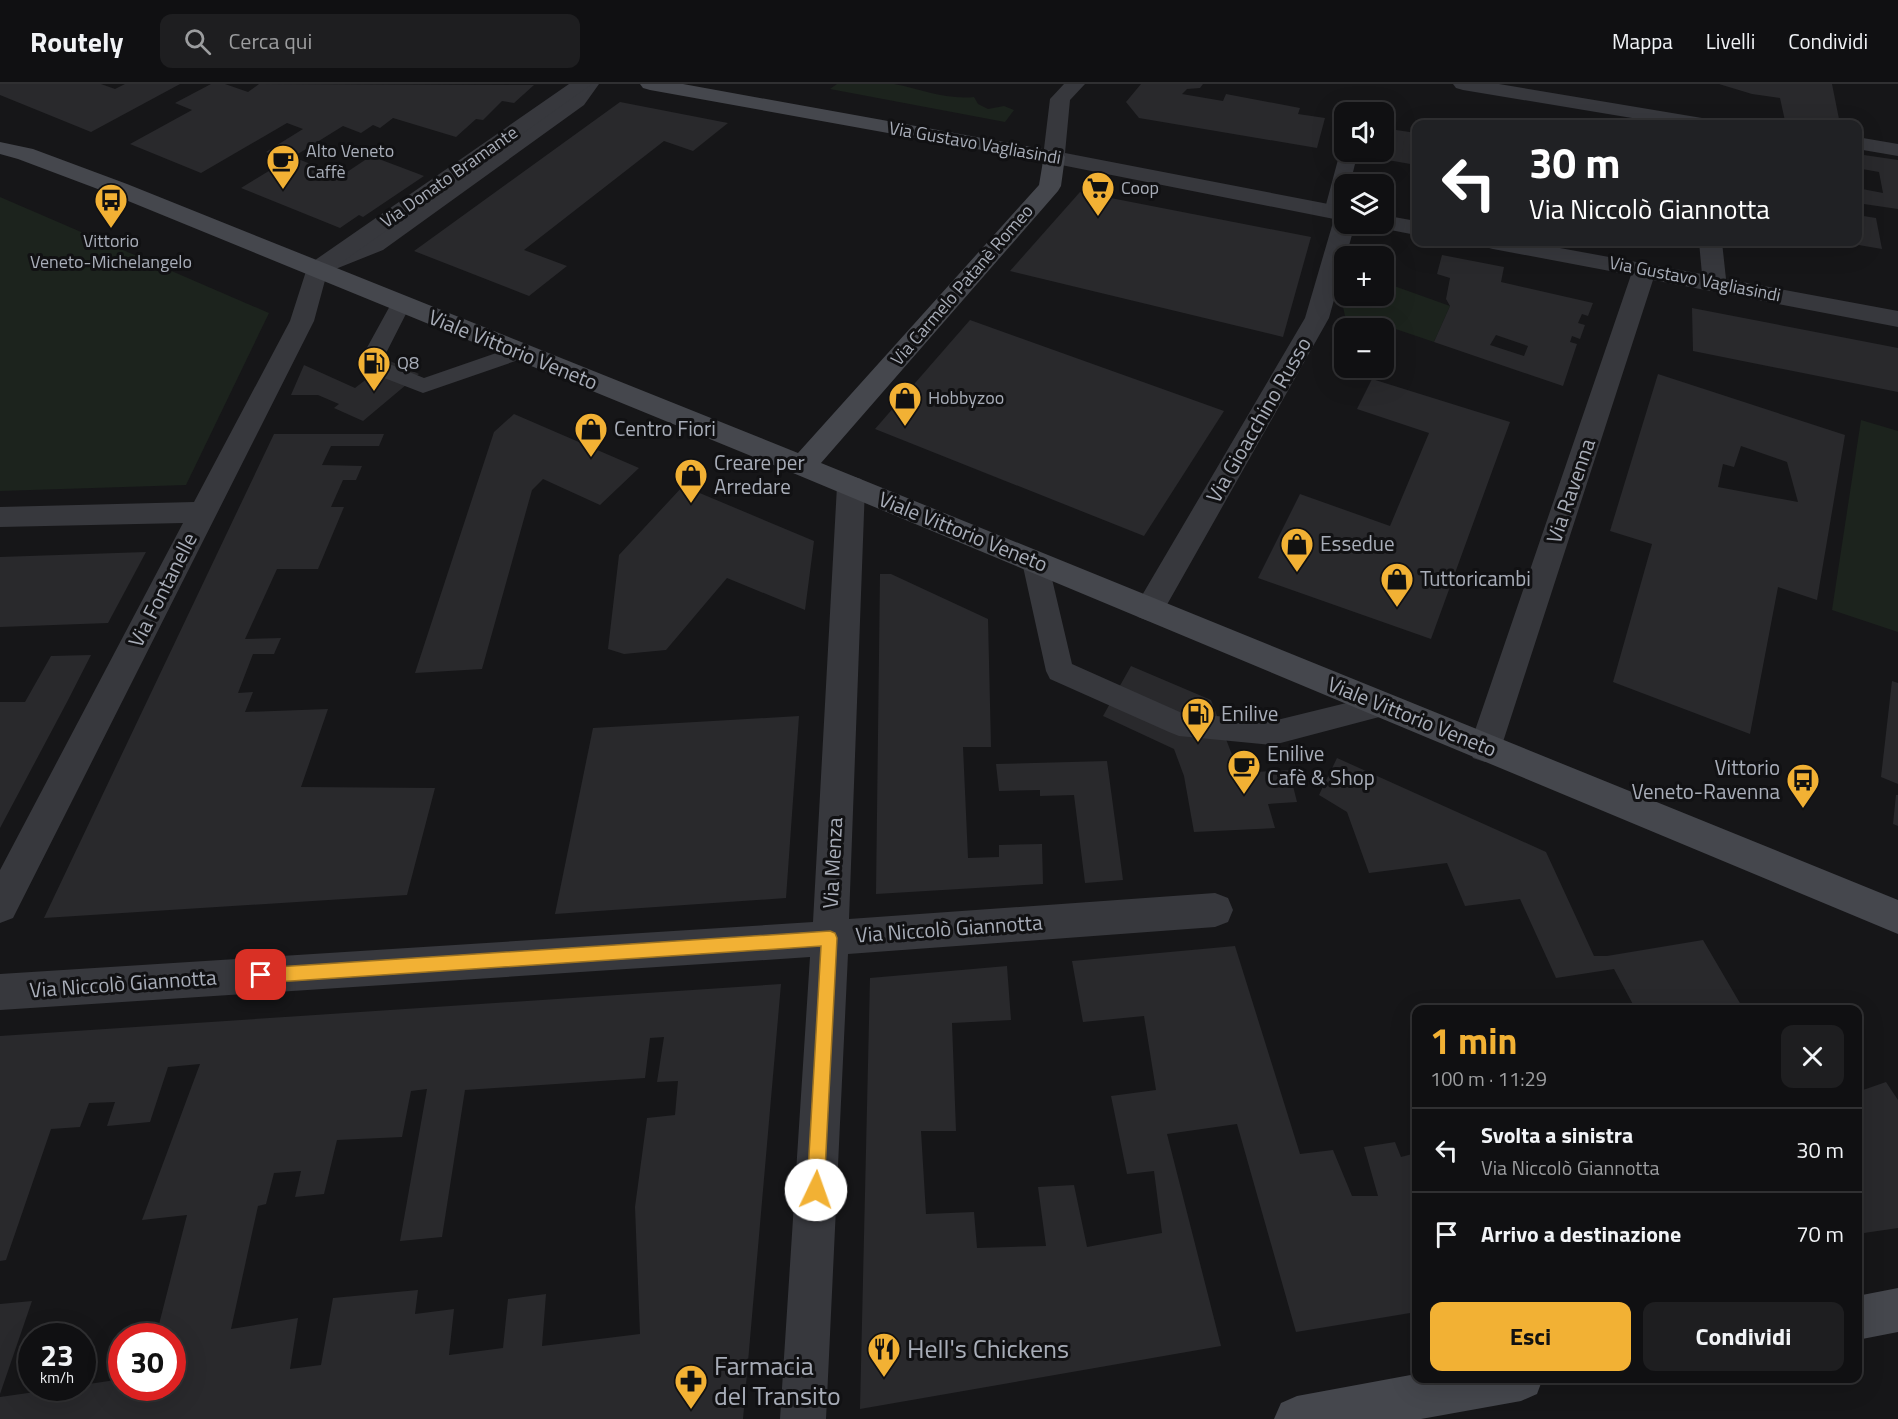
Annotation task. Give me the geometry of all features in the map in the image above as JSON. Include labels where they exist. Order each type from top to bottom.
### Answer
[{"type":"main road","name":"Via Gustavo Vagliasindi","points":[[650,84],[1054,158]]},
{"type":"main road","points":[[0,137],[25,154]]},
{"type":"main road","points":[[0,148],[25,154]]},
{"type":"main road","name":"Viale Vittorio Veneto","points":[[25,154],[803,466],[1898,917]]},
{"type":"main road","name":"Via Carmelo Patanè Romeo","points":[[803,466],[1050,186],[1054,158]]},
{"type":"main road","points":[[1862,1317],[1898,1310]]},
{"type":"main road","points":[[1297,1419],[1494,1383]]},
{"type":"street","name":"Via Donato Bramante","points":[[316,270],[582,84]]},
{"type":"street","points":[[1463,84],[1678,120]]},
{"type":"street","name":"Via Carmelo Patanè Romeo","points":[[1054,158],[1062,88]]},
{"type":"street","points":[[1862,144],[1898,150]]},
{"type":"street","name":"Via Gustavo Vagliasindi","points":[[1054,158],[1334,215]]},
{"type":"street","points":[[1394,224],[1412,227]]},
{"type":"street","name":"Via Gioacchino Russo","points":[[1149,609],[1317,318],[1337,234]]},
{"type":"street","name":"Via Gustavo Vagliasindi","points":[[1516,246],[1714,282],[1898,319]]},
{"type":"street","points":[[1711,246],[1714,282]]},
{"type":"street","name":"Via Ravenna","points":[[1485,748],[1645,269]]},
{"type":"street","name":"Via Fontanelle","points":[[0,906],[302,321],[316,270]]},
{"type":"street","name":"Via Menza","points":[[803,1419],[830,938],[851,486]]},
{"type":"street","points":[[0,517],[203,512]]},
{"type":"street","name":"Via Niccolò Giannotta","points":[[0,992],[830,938],[1215,910]]},
{"type":"lane","points":[[316,270],[376,246],[578,101],[590,84]]},
{"type":"lane","points":[[401,304],[369,364],[423,386],[519,352]]},
{"type":"lane","points":[[1035,562],[1060,671],[1179,724],[1273,733],[1383,705]]},
{"type":"shaded area","points":[[837,84],[894,84],[944,96],[974,97],[978,104],[988,109],[1004,106],[1014,110],[1005,122],[830,89]]},
{"type":"shaded area","points":[[0,197],[269,313],[186,485],[0,491]]},
{"type":"shaded area","points":[[1394,286],[1450,306],[1434,342],[1394,328],[1394,318],[1345,316],[1343,306],[1394,306]]},
{"type":"shaded area","points":[[1861,420],[1898,431],[1898,632],[1832,610]]},
{"type":"building","points":[[0,84],[101,84],[115,89],[125,84],[180,84],[91,132],[0,95]]},
{"type":"building","points":[[211,84],[225,84],[248,92],[259,84],[534,85],[514,103],[502,101],[483,120],[476,119],[456,137],[393,118],[380,128],[373,125],[361,133],[343,126],[293,157],[341,176],[371,156],[424,176],[363,217],[359,215],[340,228],[241,188],[287,160],[266,152],[303,129],[287,123],[201,173],[130,144],[192,110],[175,103]]},
{"type":"building","points":[[1141,84],[1203,84],[1200,88],[1187,89],[1182,94],[1223,101],[1226,94],[1300,108],[1298,114],[1325,118],[1317,148],[1139,118],[1126,102]]},
{"type":"building","points":[[1719,84],[1832,84],[1839,120],[1785,120],[1780,98],[1752,94]]},
{"type":"building","points":[[620,102],[728,123],[693,151],[664,141],[524,250],[567,266],[529,296],[414,251]]},
{"type":"building","points":[[1394,130],[1412,132],[1412,164],[1394,161]]},
{"type":"building","points":[[1862,155],[1898,160],[1898,209],[1862,204],[1862,189],[1883,193],[1879,172],[1862,169]]},
{"type":"building","points":[[1080,192],[1311,237],[1283,337],[1010,271]]},
{"type":"building","points":[[1862,216],[1876,218],[1882,249],[1862,246]]},
{"type":"building","points":[[1442,255],[1504,267],[1501,282],[1593,303],[1588,316],[1582,314],[1578,323],[1585,325],[1580,339],[1572,336],[1570,342],[1577,344],[1563,386],[1434,342],[1450,306],[1446,299],[1450,278],[1437,274]],"holes":[[[1496,335],[1528,346],[1524,356],[1490,345]]]},
{"type":"building","points":[[1692,308],[1898,348],[1898,392],[1693,351]]},
{"type":"building","points":[[970,320],[1224,411],[1144,536],[875,429]]},
{"type":"building","points":[[390,361],[419,374],[363,421],[334,408],[339,404],[318,395],[291,395],[304,365],[355,388]]},
{"type":"building","points":[[1658,374],[1845,435],[1817,600],[1778,587],[1750,734],[1613,682],[1652,544],[1610,531]],"holes":[[[1741,446],[1787,462],[1798,502],[1718,487],[1723,464],[1734,467]]]},
{"type":"building","points":[[1372,379],[1510,422],[1431,639],[1258,578],[1300,494],[1390,526],[1429,433],[1357,409]]},
{"type":"building","points":[[514,414],[639,468],[600,505],[543,479],[532,490],[482,669],[415,673],[494,432]]},
{"type":"building","points":[[274,434],[384,434],[379,446],[331,446],[322,465],[362,466],[356,480],[343,480],[331,507],[344,507],[318,569],[277,569],[245,639],[281,638],[274,654],[253,654],[238,693],[253,692],[245,712],[328,709],[301,787],[435,788],[407,895],[44,918]]},
{"type":"building","points":[[683,486],[814,541],[805,610],[727,578],[666,650],[624,654],[608,649],[619,555]]},
{"type":"building","points":[[146,552],[108,623],[0,627],[0,557]]},
{"type":"building","points":[[880,574],[891,574],[988,619],[991,747],[963,747],[968,858],[999,857],[999,845],[1042,844],[1043,884],[876,894]]},
{"type":"building","points":[[91,655],[0,828],[0,702],[25,702],[51,656]]},
{"type":"building","points":[[1131,666],[1211,700],[1239,773],[1289,770],[1297,802],[1268,804],[1275,828],[1194,832],[1184,776],[1174,749],[1103,716]]},
{"type":"building","points":[[1892,681],[1898,683],[1898,784],[1881,777]]},
{"type":"building","points":[[799,716],[786,898],[555,914],[593,728]]},
{"type":"building","points":[[1337,758],[1546,852],[1594,956],[1607,956],[1703,940],[1741,1005],[1633,1005],[1614,969],[1556,978],[1520,899],[1465,906],[1447,863],[1369,873],[1347,812],[1319,795]]},
{"type":"building","points":[[1107,761],[1123,880],[1085,883],[1074,795],[1040,796],[1040,790],[999,791],[996,764]]},
{"type":"building","points":[[1896,795],[1898,795],[1898,826],[1893,824]]},
{"type":"building","points":[[1235,946],[1300,1154],[1333,1150],[1352,1196],[1378,1196],[1364,1147],[1395,1142],[1401,1157],[1412,1154],[1412,1313],[1296,1332],[1237,1124],[1167,1134],[1221,1346],[860,1409],[870,978],[1007,966],[1011,1020],[952,1023],[956,1131],[921,1131],[926,1214],[974,1212],[977,1248],[1046,1246],[1038,1187],[1074,1185],[1087,1247],[1162,1233],[1154,1171],[1127,1174],[1111,1096],[1156,1090],[1144,1016],[1083,1022],[1072,961]]},
{"type":"building","points":[[781,984],[743,1419],[0,1419],[0,1397],[18,1394],[18,1401],[96,1401],[96,1383],[108,1381],[108,1401],[186,1401],[186,1323],[159,1323],[187,1215],[142,1220],[200,1064],[168,1067],[150,1122],[107,1126],[115,1102],[89,1103],[80,1127],[51,1129],[6,1260],[0,1261],[0,1036]],"holes":[[[664,1037],[657,1082],[678,1081],[675,1115],[647,1118],[635,1207],[640,1334],[542,1346],[546,1294],[508,1299],[503,1348],[449,1355],[454,1309],[415,1314],[418,1290],[333,1298],[321,1365],[290,1369],[298,1318],[231,1329],[258,1206],[266,1204],[274,1173],[301,1171],[295,1197],[324,1194],[337,1140],[402,1137],[411,1091],[427,1089],[400,1241],[442,1237],[465,1090],[645,1078],[650,1038]]]},
{"type":"building","points":[[1886,1082],[1898,1100],[1898,1228],[1862,1233],[1862,1088],[1863,1090]]},
{"type":"building","points":[[32,1301],[24,1323],[18,1323],[18,1342],[0,1394],[0,1304]]},
{"type":"place","name":"Alto Veneto Caffè","points":[[283,190]]},
{"type":"place","name":"Coop","points":[[1098,217]]},
{"type":"place","name":"Vittorio Veneto-Michelangelo","points":[[111,229]]},
{"type":"place","name":"Q8","points":[[374,392]]},
{"type":"place","name":"Hobbyzoo","points":[[905,427]]},
{"type":"place","name":"Centro Fiori","points":[[591,458]]},
{"type":"place","name":"Creare per Arredare","points":[[691,504]]},
{"type":"place","name":"Essedue","points":[[1297,573]]},
{"type":"place","name":"Tuttoricambi","points":[[1397,608]]},
{"type":"place","name":"Enilive","points":[[1198,743]]},
{"type":"place","name":"Enilive Cafè & Shop","points":[[1244,795]]},
{"type":"place","name":"Vittorio Veneto-Ravenna","points":[[1803,809]]},
{"type":"place","name":"Hell's Chickens","points":[[884,1378]]},
{"type":"place","name":"Farmacia del Transito","points":[[691,1410]]},
{"type":"route","points":[[261,975],[830,938],[816,1190]]}]
